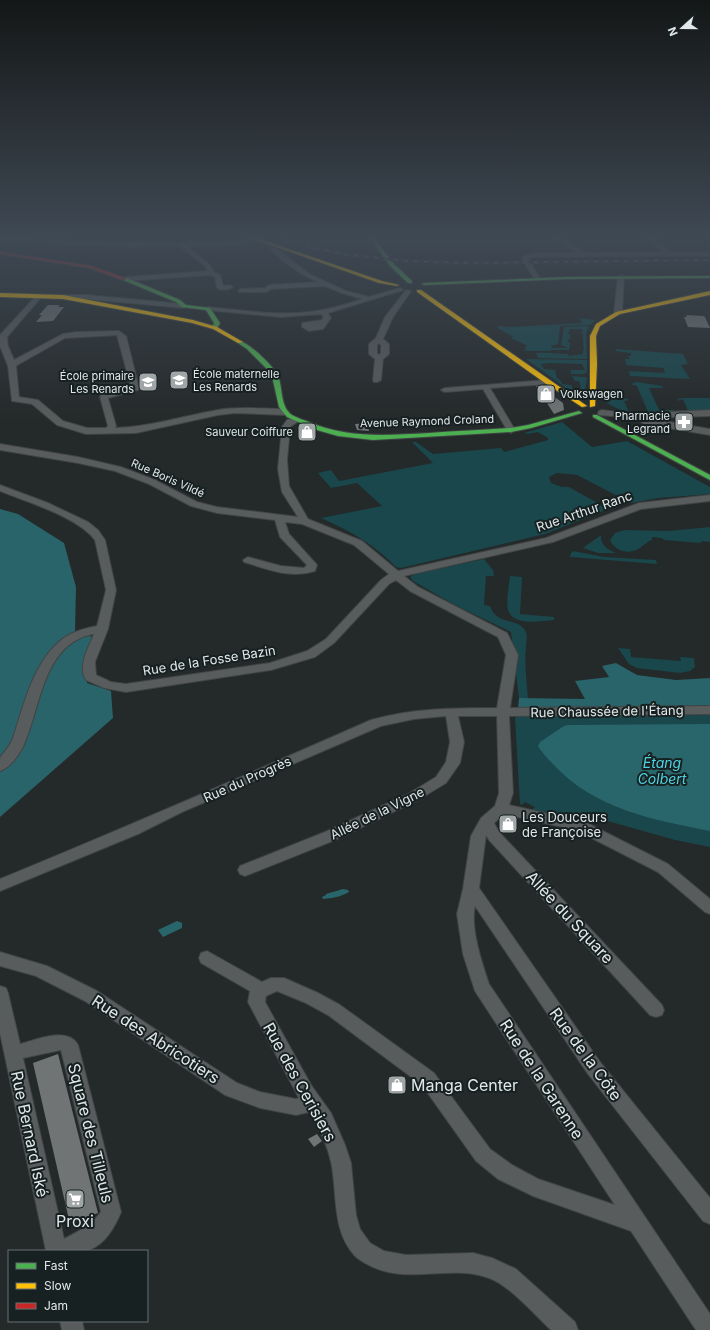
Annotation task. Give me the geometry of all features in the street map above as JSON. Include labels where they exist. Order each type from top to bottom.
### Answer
[{"type":"main road","points":[[79,300],[193,322],[228,334],[249,348],[272,371],[275,376],[285,412]]},
{"type":"main road","points":[[176,300],[184,306],[208,309],[217,323],[214,328]]},
{"type":"main road","points":[[437,300],[547,382],[585,408],[601,409],[599,414]]},
{"type":"main road","points":[[677,300],[618,313],[606,318],[594,331],[594,369],[585,408],[585,415],[599,414],[710,478]]},
{"type":"main road","name":"Avenue Raymond Croland","points":[[285,412],[296,420],[319,429],[338,434],[373,438],[511,430],[529,427],[585,408]]},
{"type":"street","points":[[35,300],[3,337],[2,346],[12,366],[15,399],[35,402],[60,423],[79,430],[136,430],[218,412],[235,410],[285,412]]},
{"type":"street","points":[[119,300],[184,306]]},
{"type":"street","points":[[208,309],[294,315],[324,312],[365,300]]},
{"type":"street","points":[[377,380],[378,358],[385,354],[385,344],[380,340],[384,326],[400,300]]},
{"type":"street","points":[[618,313],[619,300]]},
{"type":"street","points":[[322,322],[327,318],[324,312]]},
{"type":"street","points":[[12,366],[16,362],[63,336],[76,334],[119,333],[122,336],[134,388],[104,397],[112,426],[108,430]]},
{"type":"street","points":[[445,390],[547,382]]},
{"type":"street","points":[[485,386],[511,430]]},
{"type":"street","points":[[599,414],[637,416],[710,413]]},
{"type":"street","points":[[637,416],[644,421],[710,432]]},
{"type":"street","points":[[296,420],[290,422],[286,427],[282,462],[286,490],[303,516],[304,521]]},
{"type":"street","name":"Rue Boris Vildé","points":[[0,447],[78,460],[118,469],[152,482],[194,504],[217,510],[304,521],[358,543],[414,589],[503,634],[512,655],[503,712],[506,793],[501,808]]},
{"type":"street","points":[[0,488],[45,505],[84,524],[97,536],[103,550],[111,590],[102,629],[80,634],[63,643],[50,658],[36,687],[16,748],[0,766]]},
{"type":"street","name":"Rue Arthur Ranc","points":[[397,574],[542,541],[572,532],[639,506],[710,498]]},
{"type":"street","points":[[248,560],[293,571],[307,571],[311,568],[312,565],[284,535],[279,518]]},
{"type":"street","name":"Rue de la Fosse Bazin","points":[[102,629],[89,662],[90,677],[108,685],[126,688],[271,666],[311,654],[330,641],[385,582],[397,574]]},
{"type":"street","name":"Rue Chaussée de l'Étang","points":[[503,712],[710,710]]},
{"type":"street","name":"Rue du Progrès","points":[[0,885],[133,830],[177,809],[376,723],[395,717],[422,714],[451,712],[503,712]]},
{"type":"street","name":"Allée de la Vigne","points":[[245,870],[330,836],[414,797],[440,780],[453,763],[457,742],[451,712]]},
{"type":"street","points":[[501,808],[580,826],[663,868],[710,908]]},
{"type":"street","name":"Rue de la Garenne","points":[[501,808],[486,822],[478,836],[466,914],[466,925],[471,954],[481,986],[708,1330]]},
{"type":"street","name":"Allée du Square","points":[[486,822],[494,836],[656,1010]]},
{"type":"street","name":"Rue de la Côte","points":[[471,889],[594,1068],[710,1214]]},
{"type":"street","points":[[207,958],[257,987],[259,992],[271,985],[284,985],[334,1010],[428,1078],[483,1155],[505,1172],[533,1187],[637,1223]]},
{"type":"street","name":"Rue des Abricotiers","points":[[0,959],[41,972],[90,996],[232,1089],[260,1100],[296,1107],[313,1103]]},
{"type":"street","name":"Rue des Cerisiers","points":[[259,992],[256,1002],[261,1012],[313,1103],[324,1119],[336,1145],[341,1163],[346,1215],[352,1234],[363,1250],[381,1261],[406,1266],[473,1263],[492,1268],[508,1276],[567,1330]]},
{"type":"street","name":"Rue Bernard Iské","points":[[0,993],[56,1250]]},
{"type":"street","name":"Square des Tilleuls","points":[[13,1053],[60,1042],[65,1042],[69,1045],[111,1212],[109,1221],[104,1228],[94,1236],[62,1250]]},
{"type":"shaded area","points":[[579,318],[595,320],[590,325],[560,326],[558,344],[551,346],[552,348],[568,348],[561,345],[564,327],[589,326],[586,333],[587,359],[538,358],[536,353],[568,354],[569,356],[583,354],[582,329],[569,329],[570,331],[567,333],[570,334],[570,339],[567,340],[570,343],[569,350],[524,351],[526,349],[524,348],[527,347],[526,345],[511,338],[513,337],[497,328],[499,326],[511,327],[582,323]]},
{"type":"shaded area","points":[[615,349],[683,354],[688,364],[681,365],[690,379],[630,376],[629,371],[665,373],[664,368],[626,365],[625,359],[630,359],[628,356],[631,356],[631,353],[616,351]]},
{"type":"shaded area","points":[[526,359],[587,360],[587,372],[584,374],[571,374],[571,371],[569,370],[585,370],[582,364],[541,364],[544,369],[555,370],[557,378],[562,384],[571,385],[573,389],[581,388],[579,381],[575,381],[572,376],[587,378],[585,390],[570,391]]},
{"type":"shaded area","points":[[637,382],[662,386],[663,388],[649,388],[659,410],[673,410],[674,412],[648,412],[637,386],[630,384]]},
{"type":"shaded area","points":[[600,391],[618,391],[621,398],[629,400],[624,401],[628,410],[633,411],[624,411],[608,404],[601,398]]},
{"type":"shaded area","points":[[710,398],[710,409],[688,411],[683,399],[678,401],[678,399]]},
{"type":"shaded area","points":[[562,422],[592,447],[627,441],[710,487],[710,494],[659,498],[631,503],[577,475],[557,473],[549,477],[551,483],[562,487],[569,487],[608,509],[545,534],[401,568],[396,567],[388,559],[361,539],[321,518],[382,506],[357,483],[331,488],[318,473],[331,470],[339,481],[433,463],[412,442],[416,442],[433,454],[501,448],[504,452],[548,440],[548,438],[538,432],[528,434],[524,433]]},
{"type":"shaded area","points":[[0,509],[18,514],[64,543],[76,587],[75,632],[93,637],[87,683],[111,691],[113,718],[0,817]]},
{"type":"shaded area","points":[[710,527],[710,542],[702,541],[700,543],[664,540],[662,538],[652,537],[652,540],[640,548],[634,551],[626,552],[615,547],[610,540],[615,533],[625,530],[668,531]]},
{"type":"shaded area","points":[[601,535],[603,544],[616,553],[598,553],[583,548]]},
{"type":"shaded area","points":[[573,551],[604,557],[656,560],[657,564],[570,557]]},
{"type":"shaded area","points":[[484,559],[493,570],[494,576],[486,576],[484,605],[490,606],[497,616],[521,626],[526,632],[525,667],[528,699],[519,698],[511,632],[455,605],[413,581],[410,577],[415,574]]},
{"type":"shaded area","points":[[510,576],[522,577],[520,614],[554,617],[554,620],[528,622],[516,619],[511,615],[508,610],[507,603]]},
{"type":"shaded area","points":[[618,648],[630,649],[631,657],[681,661],[680,657],[694,658],[695,667],[690,671],[680,673],[637,668],[629,664]]},
{"type":"shaded area","points":[[616,663],[637,675],[676,680],[710,678],[710,706],[518,708],[519,698],[585,699],[575,681],[609,677],[602,666]]},
{"type":"shaded area","name":"Étang Colbert","points":[[710,714],[710,847],[675,840],[583,814],[579,816],[531,810],[535,807],[525,802],[522,805],[520,804],[515,718],[518,715]]},
{"type":"water","name":"Étang Colbert","points":[[710,724],[710,831],[647,817],[606,802],[587,792],[570,780],[547,758],[538,746],[540,742],[564,726],[568,725]]},
{"type":"water","points":[[343,889],[348,890],[349,892],[333,898],[323,899],[322,897],[326,894]]},
{"type":"water","points":[[177,921],[182,923],[182,928],[163,937],[158,930]]},
{"type":"building","points":[[48,305],[60,305],[58,307],[64,307],[53,321],[36,322],[42,315],[39,315]]},
{"type":"building","points":[[686,315],[705,317],[710,328],[688,327],[684,317],[687,317]]},
{"type":"building","name":"Volkswagen","points":[[536,386],[539,386],[563,403],[564,410],[554,414]]},
{"type":"building","points":[[367,423],[369,431],[357,430],[355,424]]},
{"type":"building","points":[[58,1054],[98,1213],[70,1224],[33,1063]]},
{"type":"building","points":[[317,1134],[322,1141],[314,1147],[308,1139]]},
{"type":"traffic: fast","points":[[176,300],[184,306],[208,309],[217,323],[215,328]]},
{"type":"traffic: fast","points":[[240,342],[249,348],[272,371],[275,376],[282,407],[289,416],[319,429],[338,434],[373,438],[511,430],[529,427],[579,413]]},
{"type":"traffic: fast","points":[[595,416],[710,478]]},
{"type":"traffic: slow","points":[[79,300],[193,322],[215,328],[240,342]]},
{"type":"traffic: slow","points":[[432,300],[547,382],[584,406]]},
{"type":"traffic: slow","points":[[592,406],[594,364],[593,336],[598,325],[618,313],[677,300]]},
{"type":"place","name":"École maternelle Les Renards","points":[[179,380]]},
{"type":"place","name":"École primaire Les Renards","points":[[148,382]]},
{"type":"place","name":"Volkswagen","points":[[546,394]]},
{"type":"place","name":"Pharmacie Legrand","points":[[684,422]]},
{"type":"place","name":"Sauveur Coiffure","points":[[307,432]]},
{"type":"place","name":"Les Douceurs de Françoise","points":[[508,824]]},
{"type":"place","name":"Manga Center","points":[[397,1085]]},
{"type":"place","name":"Proxi","points":[[75,1199]]}]
